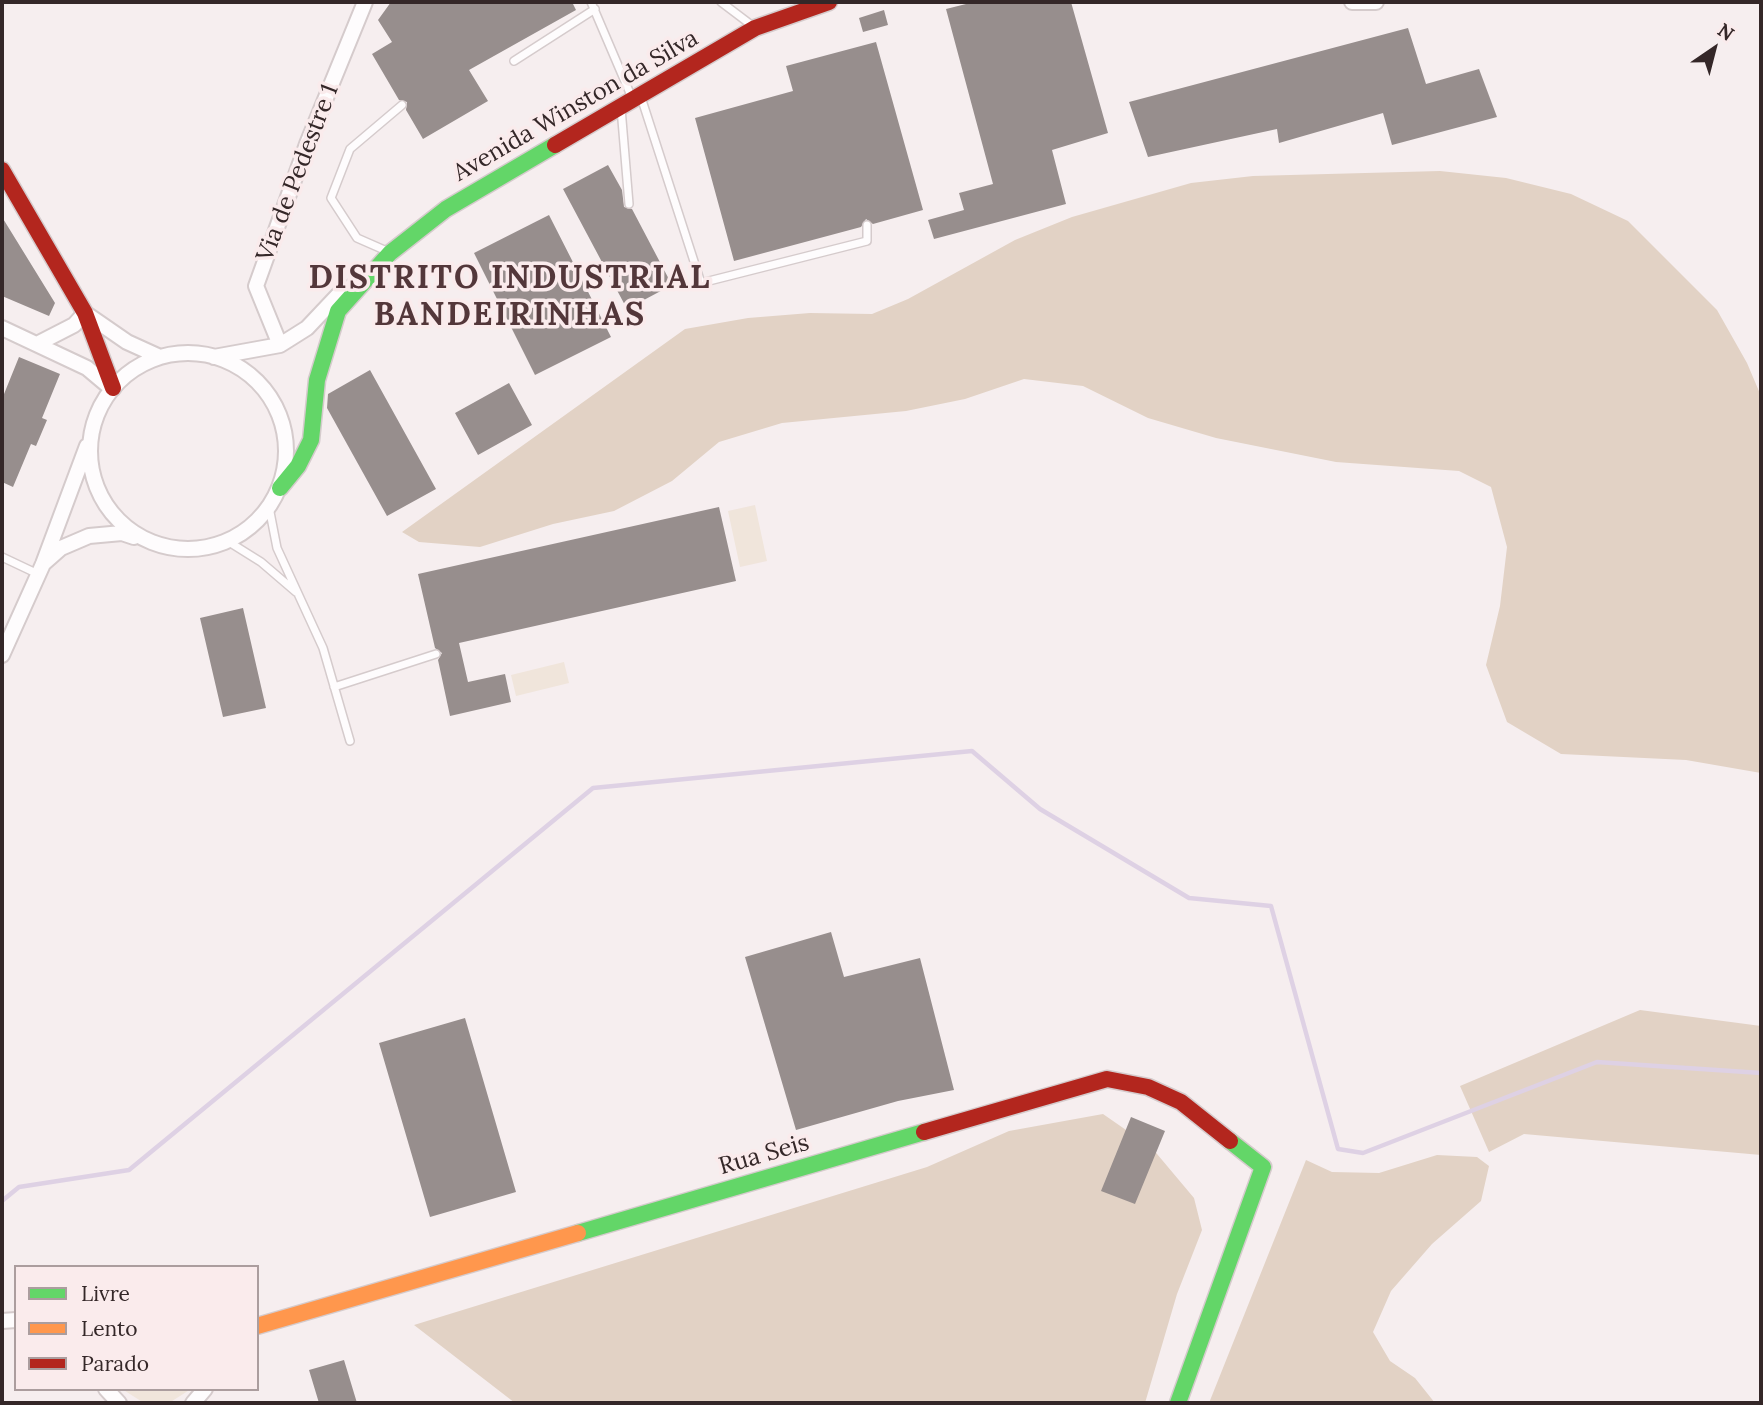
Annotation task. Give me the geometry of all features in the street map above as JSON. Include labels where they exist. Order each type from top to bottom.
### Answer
[{"type":"street","name":"Via de Pedestre 1","points":[[280,345],[256,286],[307,144],[365,2]]},
{"type":"street","name":"Avenida Winston da Silva","points":[[280,488],[298,466],[311,440],[317,380],[338,311],[390,253],[446,209],[755,28],[829,2]]},
{"type":"street","points":[[1352,2],[1376,2]]},
{"type":"street","points":[[4,180],[85,313],[112,388]]},
{"type":"street","points":[[2,655],[41,569],[98,411],[112,388],[134,369],[160,357],[187,353],[214,357],[267,350],[280,345],[307,328],[341,292],[365,280]]},
{"type":"street","points":[[37,344],[74,325],[85,313]]},
{"type":"street","points":[[85,313],[127,342],[160,357]]},
{"type":"street","points":[[2,328],[87,368],[112,388]]},
{"type":"street","points":[[41,569],[61,548],[89,536],[122,533],[179,550],[209,548],[229,541],[269,507],[280,488],[287,456],[282,423],[267,394],[244,371],[214,357]]},
{"type":"street","points":[[90,437],[90,463],[96,488],[109,510],[128,529],[150,542]]},
{"type":"street","name":"Rua Seis","points":[[259,1325],[1107,1079],[1148,1087],[1181,1102],[1264,1167],[1178,1403]]},
{"type":"lane","points":[[721,2],[755,28]]},
{"type":"lane","points":[[514,61],[593,5],[701,283],[867,241],[867,225]]},
{"type":"lane","points":[[629,204],[632,101]]},
{"type":"lane","points":[[390,253],[358,238],[331,198],[350,149],[402,105]]},
{"type":"lane","points":[[269,507],[276,548],[323,648],[350,741]]},
{"type":"lane","points":[[229,541],[261,562],[299,595]]},
{"type":"lane","points":[[2,557],[41,569]]},
{"type":"lane","points":[[334,687],[436,654]]},
{"type":"shaded area","points":[[1440,171],[1506,178],[1571,194],[1628,221],[1717,310],[1747,363],[1761,396],[1761,773],[1686,760],[1561,754],[1507,722],[1486,665],[1500,606],[1507,547],[1491,487],[1459,471],[1336,462],[1216,438],[1148,418],[1083,386],[1024,379],[965,399],[906,411],[782,423],[719,442],[672,481],[614,511],[553,524],[480,547],[419,542],[402,532],[685,329],[748,318],[810,313],[872,314],[908,299],[1015,240],[1072,217],[1191,183],[1253,176]]},
{"type":"shaded area","points":[[755,505],[767,561],[740,567],[728,511]]},
{"type":"shaded area","points":[[564,662],[569,683],[516,696],[511,675]]},
{"type":"shaded area","points":[[1640,1010],[1761,1026],[1761,1155],[1524,1134],[1489,1152],[1460,1086]]},
{"type":"shaded area","points":[[1103,1114],[1152,1148],[1194,1198],[1202,1230],[1177,1294],[1145,1403],[515,1403],[414,1325],[927,1167],[1009,1131]]},
{"type":"shaded area","points":[[1437,1155],[1477,1157],[1489,1166],[1481,1201],[1432,1244],[1391,1291],[1373,1332],[1390,1361],[1415,1378],[1435,1403],[1209,1403],[1306,1160],[1332,1172],[1379,1173]]},
{"type":"shaded area","points":[[125,1391],[188,1391],[169,1403],[144,1403]]},
{"type":"building","points":[[391,2],[572,2],[576,10],[469,70],[488,101],[423,139],[406,110],[407,102],[399,100],[372,54],[392,42],[378,20]]},
{"type":"building","points":[[974,2],[1071,2],[1108,133],[1052,150],[1066,204],[934,239],[928,220],[964,210],[959,193],[993,184],[946,9]]},
{"type":"building","points":[[884,10],[888,25],[863,32],[859,18]]},
{"type":"building","points":[[1408,28],[1426,84],[1479,69],[1497,117],[1392,145],[1383,113],[1279,143],[1277,129],[1148,157],[1129,102]]},
{"type":"building","points":[[876,42],[923,210],[873,224],[866,219],[861,227],[734,261],[695,118],[793,91],[786,66]]},
{"type":"building","points":[[608,165],[622,190],[624,207],[632,209],[672,285],[627,309],[563,189]]},
{"type":"building","points":[[549,215],[611,337],[535,375],[474,253]]},
{"type":"building","points":[[2,217],[55,303],[49,316],[2,296]]},
{"type":"building","points":[[19,357],[60,374],[42,418],[47,420],[36,446],[31,444],[13,487],[2,482],[2,399]]},
{"type":"building","points":[[370,370],[436,489],[387,516],[327,408],[328,394]]},
{"type":"building","points":[[509,383],[532,425],[478,455],[455,413]]},
{"type":"building","points":[[719,507],[736,581],[459,643],[468,682],[505,674],[511,702],[450,716],[438,660],[442,653],[435,648],[418,574]]},
{"type":"building","points":[[243,608],[266,708],[223,717],[200,618]]},
{"type":"building","points":[[831,932],[844,977],[920,958],[954,1090],[898,1101],[796,1130],[745,957]]},
{"type":"building","points":[[465,1018],[516,1192],[430,1217],[379,1043]]},
{"type":"building","points":[[1131,1117],[1165,1131],[1135,1204],[1101,1191]]},
{"type":"building","points":[[344,1360],[357,1403],[319,1403],[309,1370]]},
{"type":"waterway","points":[[2,1201],[19,1187],[129,1170],[593,788],[972,751],[1040,809],[1189,898],[1271,906],[1338,1149],[1363,1153],[1597,1062],[1761,1073]]},
{"type":"traffic: fast","points":[[280,488],[298,466],[311,440],[317,380],[338,311],[390,253],[446,209],[555,145]]},
{"type":"traffic: fast","points":[[578,1233],[924,1132]]},
{"type":"traffic: fast","points":[[1178,1403],[1263,1167],[1230,1141]]},
{"type":"traffic: slow","points":[[259,1325],[578,1233]]},
{"type":"traffic: jam","points":[[555,145],[755,28],[829,2]]},
{"type":"traffic: jam","points":[[2,170],[85,313],[113,388]]},
{"type":"traffic: jam","points":[[924,1132],[1107,1079],[1148,1087],[1181,1102],[1230,1141]]},
{"type":"district","name":"DISTRITO INDUSTRIAL BANDEIRINHAS","points":[[510,298]]}]
